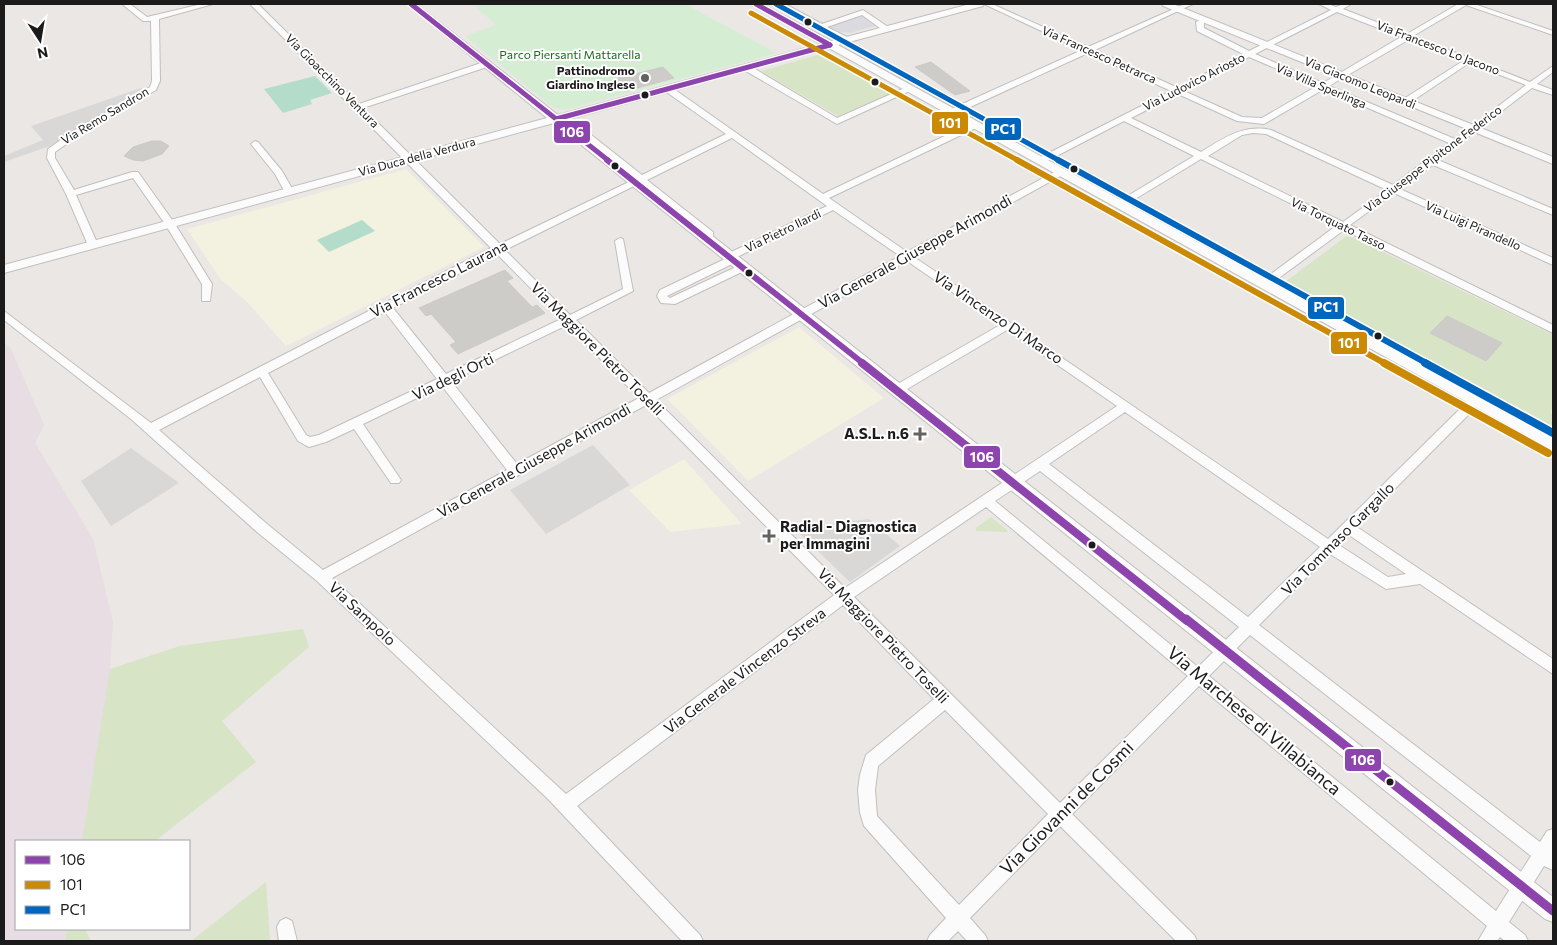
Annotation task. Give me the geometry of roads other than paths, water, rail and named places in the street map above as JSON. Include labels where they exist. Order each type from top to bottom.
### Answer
[{"type":"street","points":[[126,4],[146,19],[208,4]]},
{"type":"street","name":"Via Gioacchino Ventura","points":[[254,4],[410,159]]},
{"type":"street","points":[[411,4],[486,64],[560,118],[1525,883],[1553,911]]},
{"type":"street","points":[[756,4],[1553,444]]},
{"type":"street","points":[[780,4],[846,40]]},
{"type":"street","name":"Via Duca della Verdura","points":[[4,269],[980,4]]},
{"type":"street","name":"Via Francesco Petrarca","points":[[987,4],[1240,119]]},
{"type":"street","name":"Via Giacomo Leopardi","points":[[1166,4],[1474,130],[1551,158]]},
{"type":"street","points":[[952,112],[1190,4]]},
{"type":"street","name":"Via Francesco Lo Jacono","points":[[1322,4],[1553,93]]},
{"type":"street","name":"Via Ludovico Ariosto","points":[[1040,161],[1348,4]]},
{"type":"street","points":[[1240,119],[1264,120],[1462,4]]},
{"type":"street","points":[[1468,4],[1553,33]]},
{"type":"street","points":[[820,27],[863,12],[887,29]]},
{"type":"street","name":"Via Remo Sandron","points":[[71,194],[51,158],[51,151],[62,142],[153,88],[156,81],[156,18]]},
{"type":"street","name":"Via Villa Sperlinga","points":[[1205,20],[1200,22],[1200,30],[1248,54],[1456,143]]},
{"type":"street","points":[[1405,102],[1468,60]]},
{"type":"street","points":[[359,107],[486,64]]},
{"type":"street","points":[[747,68],[838,121],[910,89]]},
{"type":"street","name":"Via Giuseppe Pipitone Federico","points":[[1264,284],[1474,130],[1553,68]]},
{"type":"street","name":"Via Vincenzo Di Marco","points":[[668,89],[834,206],[1330,547],[1386,583],[1422,578]]},
{"type":"street","name":"Via Torquato Tasso","points":[[1124,118],[1553,329]]},
{"type":"street","points":[[1240,119],[1246,124],[1244,130]]},
{"type":"street","points":[[1264,120],[1262,126],[1268,132],[1393,190]]},
{"type":"street","points":[[823,198],[975,125]]},
{"type":"street","points":[[1119,205],[1244,130],[1268,132]]},
{"type":"street","name":"Via Francesco Laurana","points":[[150,428],[498,249],[731,134]]},
{"type":"street","points":[[255,144],[279,173],[289,192]]},
{"type":"street","name":"Via Maggiore Pietro Toselli","points":[[410,159],[945,700],[1188,941]]},
{"type":"street","points":[[1432,161],[1553,212]]},
{"type":"street","name":"Via Generale Giuseppe Arimondi","points":[[322,577],[1061,172]]},
{"type":"street","points":[[93,245],[71,194],[135,174],[170,224],[207,284],[206,299]]},
{"type":"street","name":"Via Luigi Pirandello","points":[[1393,190],[1552,261]]},
{"type":"street","name":"Via Pietro Ilardi","points":[[736,259],[834,206]]},
{"type":"street","name":"Via degli Orti","points":[[261,370],[302,438],[310,442],[322,439],[628,291],[620,241]]},
{"type":"street","points":[[736,259],[671,302],[665,301],[662,296],[664,292],[736,259]]},
{"type":"street","points":[[386,306],[515,471]]},
{"type":"street","name":"Via Sampolo","points":[[4,315],[150,428],[262,528],[322,577],[414,661],[565,805],[694,941]]},
{"type":"street","points":[[901,388],[1008,325]]},
{"type":"street","name":"Via Tommaso Gargallo","points":[[1199,675],[1476,401]]},
{"type":"street","name":"Via Generale Vincenzo Streva","points":[[565,805],[844,596],[1126,406]]},
{"type":"street","points":[[356,423],[395,480]]},
{"type":"street","points":[[1040,464],[1548,858]]},
{"type":"street","name":"Via Marchese di Villabianca","points":[[987,501],[1519,941]]},
{"type":"street","points":[[1349,528],[1553,667]]},
{"type":"street","name":"Via Giovanni de Cosmi","points":[[936,941],[1199,675]]},
{"type":"street","points":[[945,700],[872,761],[867,774],[866,804],[870,820],[979,941]]},
{"type":"street","points":[[1487,941],[1525,883],[1548,858],[1553,837]]},
{"type":"street","points":[[1525,883],[1553,899]]},
{"type":"place","name":"Pattinodromo Giardino Inglese","points":[[645,78]]},
{"type":"place","name":"A.S.L. n.6","points":[[920,434]]},
{"type":"place","name":"Radial - Diagnostica per Immagini","points":[[769,536]]},
{"type":"park label","name":"Parco Piersanti Mattarella","points":[[570,55]]}]
